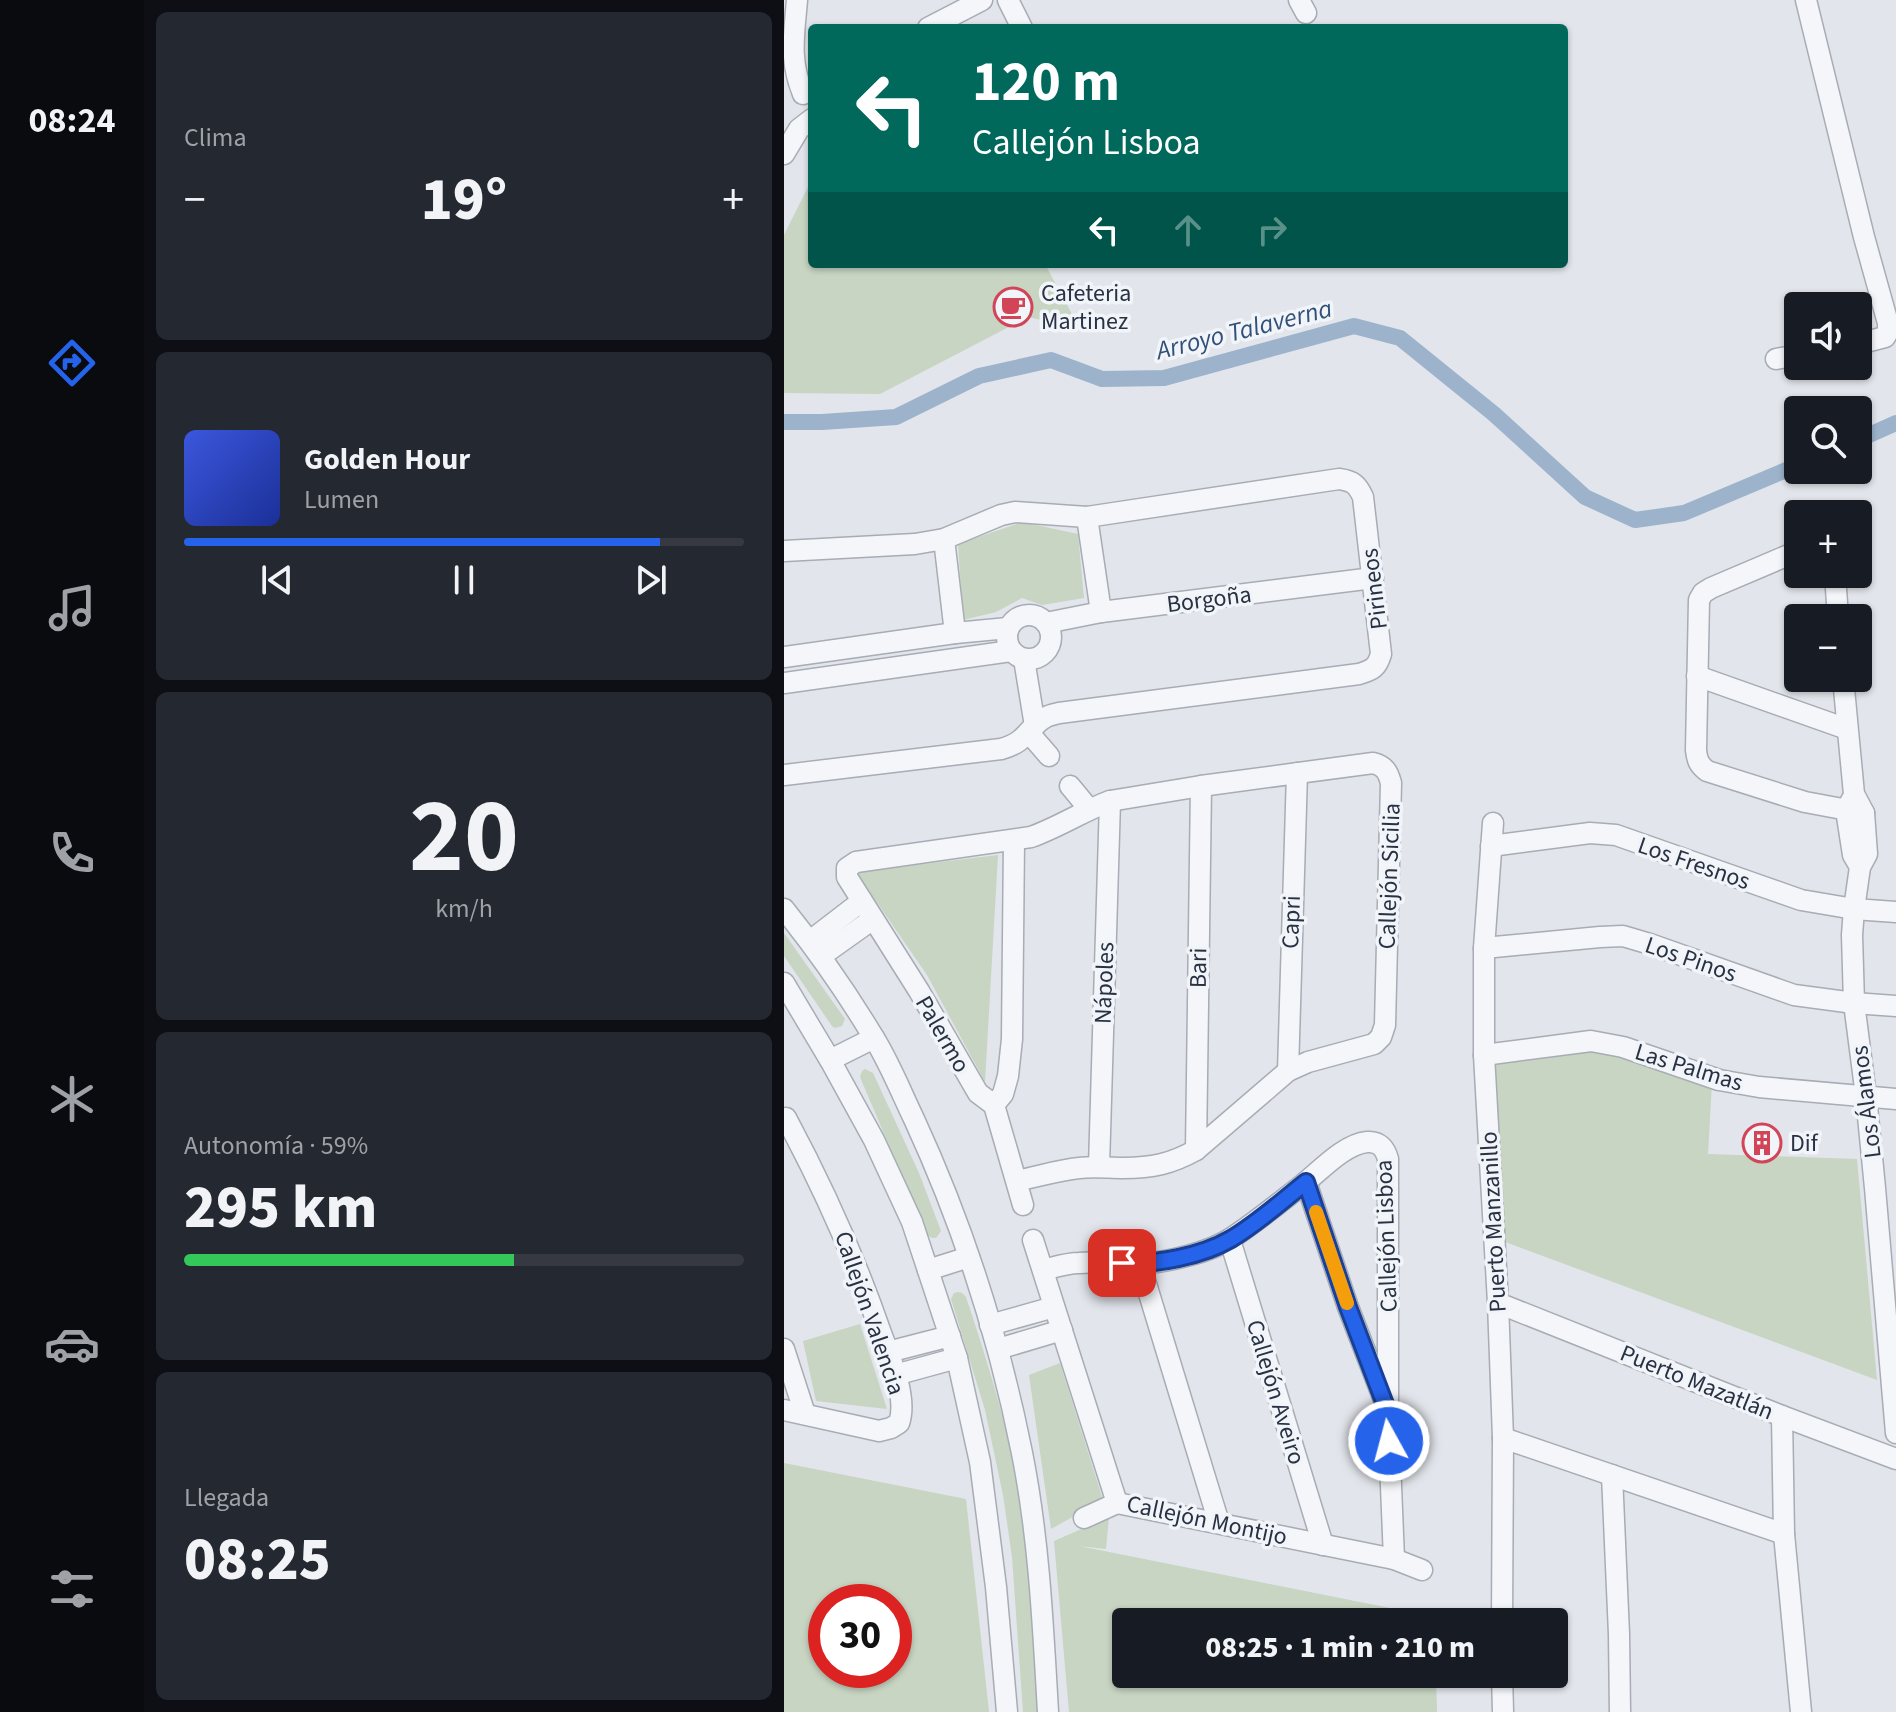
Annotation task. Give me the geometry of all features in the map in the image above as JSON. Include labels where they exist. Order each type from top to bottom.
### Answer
[{"type":"street","points":[[784,104],[808,92],[796,77],[792,54],[797,0]]},
{"type":"street","points":[[936,24],[982,0]]},
{"type":"street","points":[[1008,0],[1020,24]]},
{"type":"street","points":[[1806,0],[1888,323],[1885,337],[1872,340]]},
{"type":"street","points":[[784,154],[799,129],[808,122]]},
{"type":"street","points":[[1776,359],[1784,358]]},
{"type":"street","name":"Pirineos","points":[[784,551],[902,545],[944,539],[1015,512],[1087,517],[1339,479],[1351,481],[1363,497],[1381,654],[1378,665],[1359,674],[1059,713],[1046,717],[1013,746],[1001,749],[784,775]]},
{"type":"street","points":[[1087,517],[1101,612]]},
{"type":"street","points":[[944,539],[955,633]]},
{"type":"street","points":[[1784,557],[1711,588],[1699,600],[1697,760],[1707,771],[1805,802],[1855,805],[1844,692]]},
{"type":"street","name":"Borgoña","points":[[1046,623],[1101,612],[1373,578]]},
{"type":"street","points":[[784,657],[1008,628],[1019,617],[1026,615],[1034,615],[1046,623],[1052,636],[1048,649],[1038,658],[1017,655],[784,683]]},
{"type":"street","points":[[1008,628],[1007,643],[1017,655],[1032,730],[1049,756]]},
{"type":"street","points":[[1697,676],[1847,729]]},
{"type":"street","name":"Callejón Sicilia","points":[[847,868],[856,862],[1014,840],[1052,830],[1110,801],[1373,763],[1382,766],[1388,773],[1391,783],[1385,1025],[1381,1037],[1374,1044],[1308,1062],[1288,1071],[1196,1150],[1179,1159],[1155,1167],[1076,1168],[1016,1181]]},
{"type":"street","name":"Capri","points":[[1288,1071],[1297,773]]},
{"type":"street","points":[[1070,786],[1089,809]]},
{"type":"street","name":"Bari","points":[[1196,1150],[1201,786]]},
{"type":"street","name":"Nápoles","points":[[1099,1166],[1110,801]]},
{"type":"street","name":"Los Álamos","points":[[1855,805],[1853,855],[1860,867],[1852,935],[1854,1003],[1866,1096],[1886,1190],[1896,1433]]},
{"type":"street","name":"Puerto Manzanillo","points":[[1493,823],[1484,948],[1484,1055],[1503,1438],[1502,1608]]},
{"type":"street","name":"Los Fresnos","points":[[1491,846],[1590,833],[1616,835],[1801,900],[1896,912]]},
{"type":"street","points":[[994,1105],[1003,1094],[1008,1076],[1012,1039],[1014,840]]},
{"type":"street","name":"Palermo","points":[[847,868],[847,877],[919,991],[978,1093],[994,1105],[1023,1205]]},
{"type":"street","points":[[784,909],[815,948],[885,1058],[925,1143],[961,1231],[998,1349],[1023,1455],[1041,1584],[1048,1712]]},
{"type":"street","points":[[815,948],[868,910]]},
{"type":"street","name":"Los Pinos","points":[[1484,948],[1623,936],[1794,995],[1896,1006]]},
{"type":"street","points":[[784,983],[874,1140],[906,1209],[957,1358],[980,1462],[996,1587],[1007,1712]]},
{"type":"street","points":[[830,1060],[874,1038]]},
{"type":"street","name":"Las Palmas","points":[[1484,1055],[1591,1041],[1623,1047],[1719,1080],[1759,1087],[1896,1099]]},
{"type":"street","name":"Callejón Valencia","points":[[784,1410],[879,1431],[899,1423],[902,1412],[888,1352],[841,1226],[791,1146],[786,1118]]},
{"type":"street","name":"Callejón Lisboa","points":[[1043,1270],[1074,1263],[1105,1261],[1140,1264],[1205,1250],[1230,1240],[1340,1154],[1359,1144],[1379,1144],[1386,1151],[1388,1159],[1388,1412],[1394,1559]]},
{"type":"street","points":[[1306,1182],[1348,1307],[1388,1412]]},
{"type":"street","name":"Callejón Montijo","points":[[1033,1240],[1117,1503],[1394,1559],[1422,1570]]},
{"type":"street","name":"Callejón Aveiro","points":[[1230,1240],[1323,1545]]},
{"type":"street","points":[[928,1270],[969,1257]]},
{"type":"street","points":[[1140,1264],[1219,1523]]},
{"type":"street","name":"Puerto Mazatlán","points":[[1498,1303],[1896,1459]]},
{"type":"street","points":[[990,1325],[1054,1307]]},
{"type":"street","points":[[998,1349],[1062,1330]]},
{"type":"street","points":[[888,1352],[950,1336]]},
{"type":"street","points":[[784,1349],[805,1414]]},
{"type":"street","points":[[895,1375],[957,1358]]},
{"type":"street","points":[[1782,1416],[1784,1534],[1801,1712]]},
{"type":"street","points":[[1503,1438],[1784,1534]]},
{"type":"street","points":[[1612,1475],[1620,1712]]},
{"type":"street","points":[[1084,1518],[1117,1503]]},
{"type":"street","points":[[1502,1688],[1503,1712]]},
{"type":"green space","points":[[808,187],[808,268],[1047,268],[1080,329],[1028,317],[880,394],[784,393],[784,235]]},
{"type":"green space","points":[[1022,522],[1078,534],[1084,598],[1042,605],[1022,598],[996,612],[963,620],[958,544]]},
{"type":"green space","points":[[998,855],[985,1082],[927,975],[856,872]]},
{"type":"green space","points":[[784,933],[845,1019],[842,1026],[832,1026],[784,956]]},
{"type":"green space","points":[[1588,1043],[1712,1083],[1708,1154],[1857,1159],[1877,1380],[1500,1240],[1488,1064]]},
{"type":"green space","points":[[865,1069],[873,1073],[919,1173],[941,1231],[936,1238],[927,1235],[860,1077]]},
{"type":"green space","points":[[958,1292],[966,1297],[1009,1444],[1025,1544],[1038,1712],[1023,1712],[1012,1557],[1003,1495],[985,1410],[951,1299]]},
{"type":"green space","points":[[860,1324],[887,1409],[816,1401],[803,1341]]},
{"type":"green space","points":[[1060,1363],[1103,1500],[1051,1529],[1029,1375]]},
{"type":"green space","points":[[784,1463],[966,1499],[989,1712],[784,1712]]},
{"type":"green space","points":[[1109,1517],[1106,1549],[1079,1546],[1390,1608],[1112,1608],[1112,1688],[1436,1688],[1437,1712],[1069,1712],[1054,1541]]},
{"type":"waterway","name":"Arroyo Talaverna","points":[[784,422],[896,417],[979,376],[1051,360],[1102,379],[1164,378],[1354,326],[1400,338],[1494,414],[1585,497],[1635,520],[1684,513],[1784,471]]},
{"type":"waterway","name":"Arroyo Talaverna","points":[[1872,434],[1896,423]]},
{"type":"slow traffic","points":[[1316,1212],[1347,1303]]},
{"type":"place","name":"Cafeteria Martinez","points":[[1013,307]]},
{"type":"place","name":"Dif","points":[[1762,1143]]},
{"type":"route","points":[[1122,1263],[1140,1264],[1177,1258],[1230,1240],[1306,1182],[1348,1307],[1388,1412],[1389,1441]]}]
